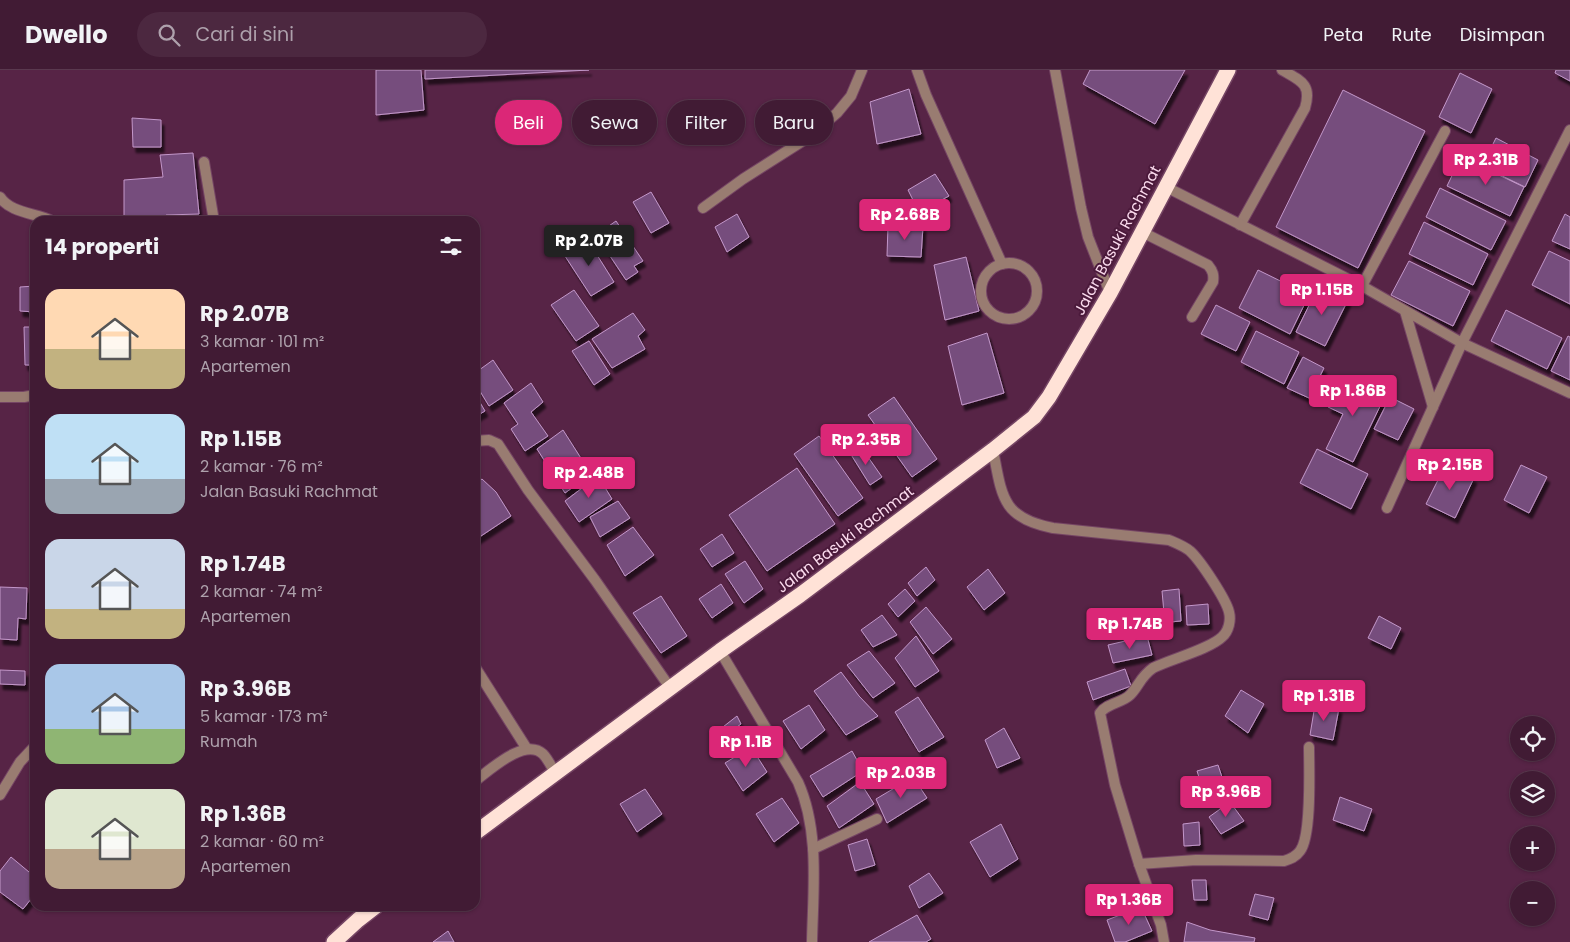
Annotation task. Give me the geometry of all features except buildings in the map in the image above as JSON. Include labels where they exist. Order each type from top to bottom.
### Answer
[{"type":"highway","name":"Jalan Basuki Rachmat","points":[[480,829],[720,651],[800,595],[1026,425],[1049,397],[1110,293],[1228,70]]},
{"type":"highway","points":[[334,942],[370,911]]},
{"type":"street","points":[[703,208],[743,179],[809,137],[837,114],[851,96],[862,70]]},
{"type":"street","points":[[917,70],[926,95],[1002,264]]},
{"type":"street","points":[[1055,70],[1085,222],[1096,259],[1110,293]]},
{"type":"street","points":[[1240,225],[1305,108],[1308,98],[1307,89],[1302,81],[1282,70]]},
{"type":"street","points":[[1387,508],[1462,343],[1570,130]]},
{"type":"street","points":[[1362,286],[1444,131]]},
{"type":"street","points":[[204,162],[213,216]]},
{"type":"street","points":[[1166,187],[1362,286],[1462,343],[1570,393]]},
{"type":"street","points":[[0,197],[3,202],[11,207],[37,216]]},
{"type":"street","points":[[1142,232],[1208,265],[1212,269],[1214,275],[1213,282],[1192,317]]},
{"type":"street","points":[[1012,263],[1022,266],[1035,280],[1036,300],[1032,308],[1025,315],[1016,319],[1006,320],[996,317],[988,311],[983,303],[981,294],[982,284],[986,274],[1002,264],[1012,263]]},
{"type":"street","points":[[1405,311],[1433,407]]},
{"type":"street","points":[[0,397],[24,398],[30,396]]},
{"type":"street","points":[[480,441],[489,440],[498,444],[528,490],[595,580],[670,689]]},
{"type":"street","points":[[994,450],[1002,494],[1008,505],[1021,518],[1035,524],[1053,528],[1169,540],[1180,545],[1190,552],[1203,567],[1224,601],[1229,613],[1229,626],[1222,637],[1214,644],[1153,668],[1144,674],[1128,697],[1104,708],[1100,713],[1115,785],[1138,864],[1161,925],[1164,942]]},
{"type":"street","points":[[720,651],[804,795],[809,813],[813,848],[812,942]]},
{"type":"street","points":[[480,675],[527,749]]},
{"type":"street","points":[[1138,864],[1196,860],[1284,861],[1293,858],[1301,850],[1305,838],[1310,791],[1309,746]]},
{"type":"street","points":[[480,777],[518,751],[527,749],[543,754],[556,774]]},
{"type":"street","points":[[0,795],[20,762],[30,751]]},
{"type":"street","points":[[813,848],[877,818]]}]
